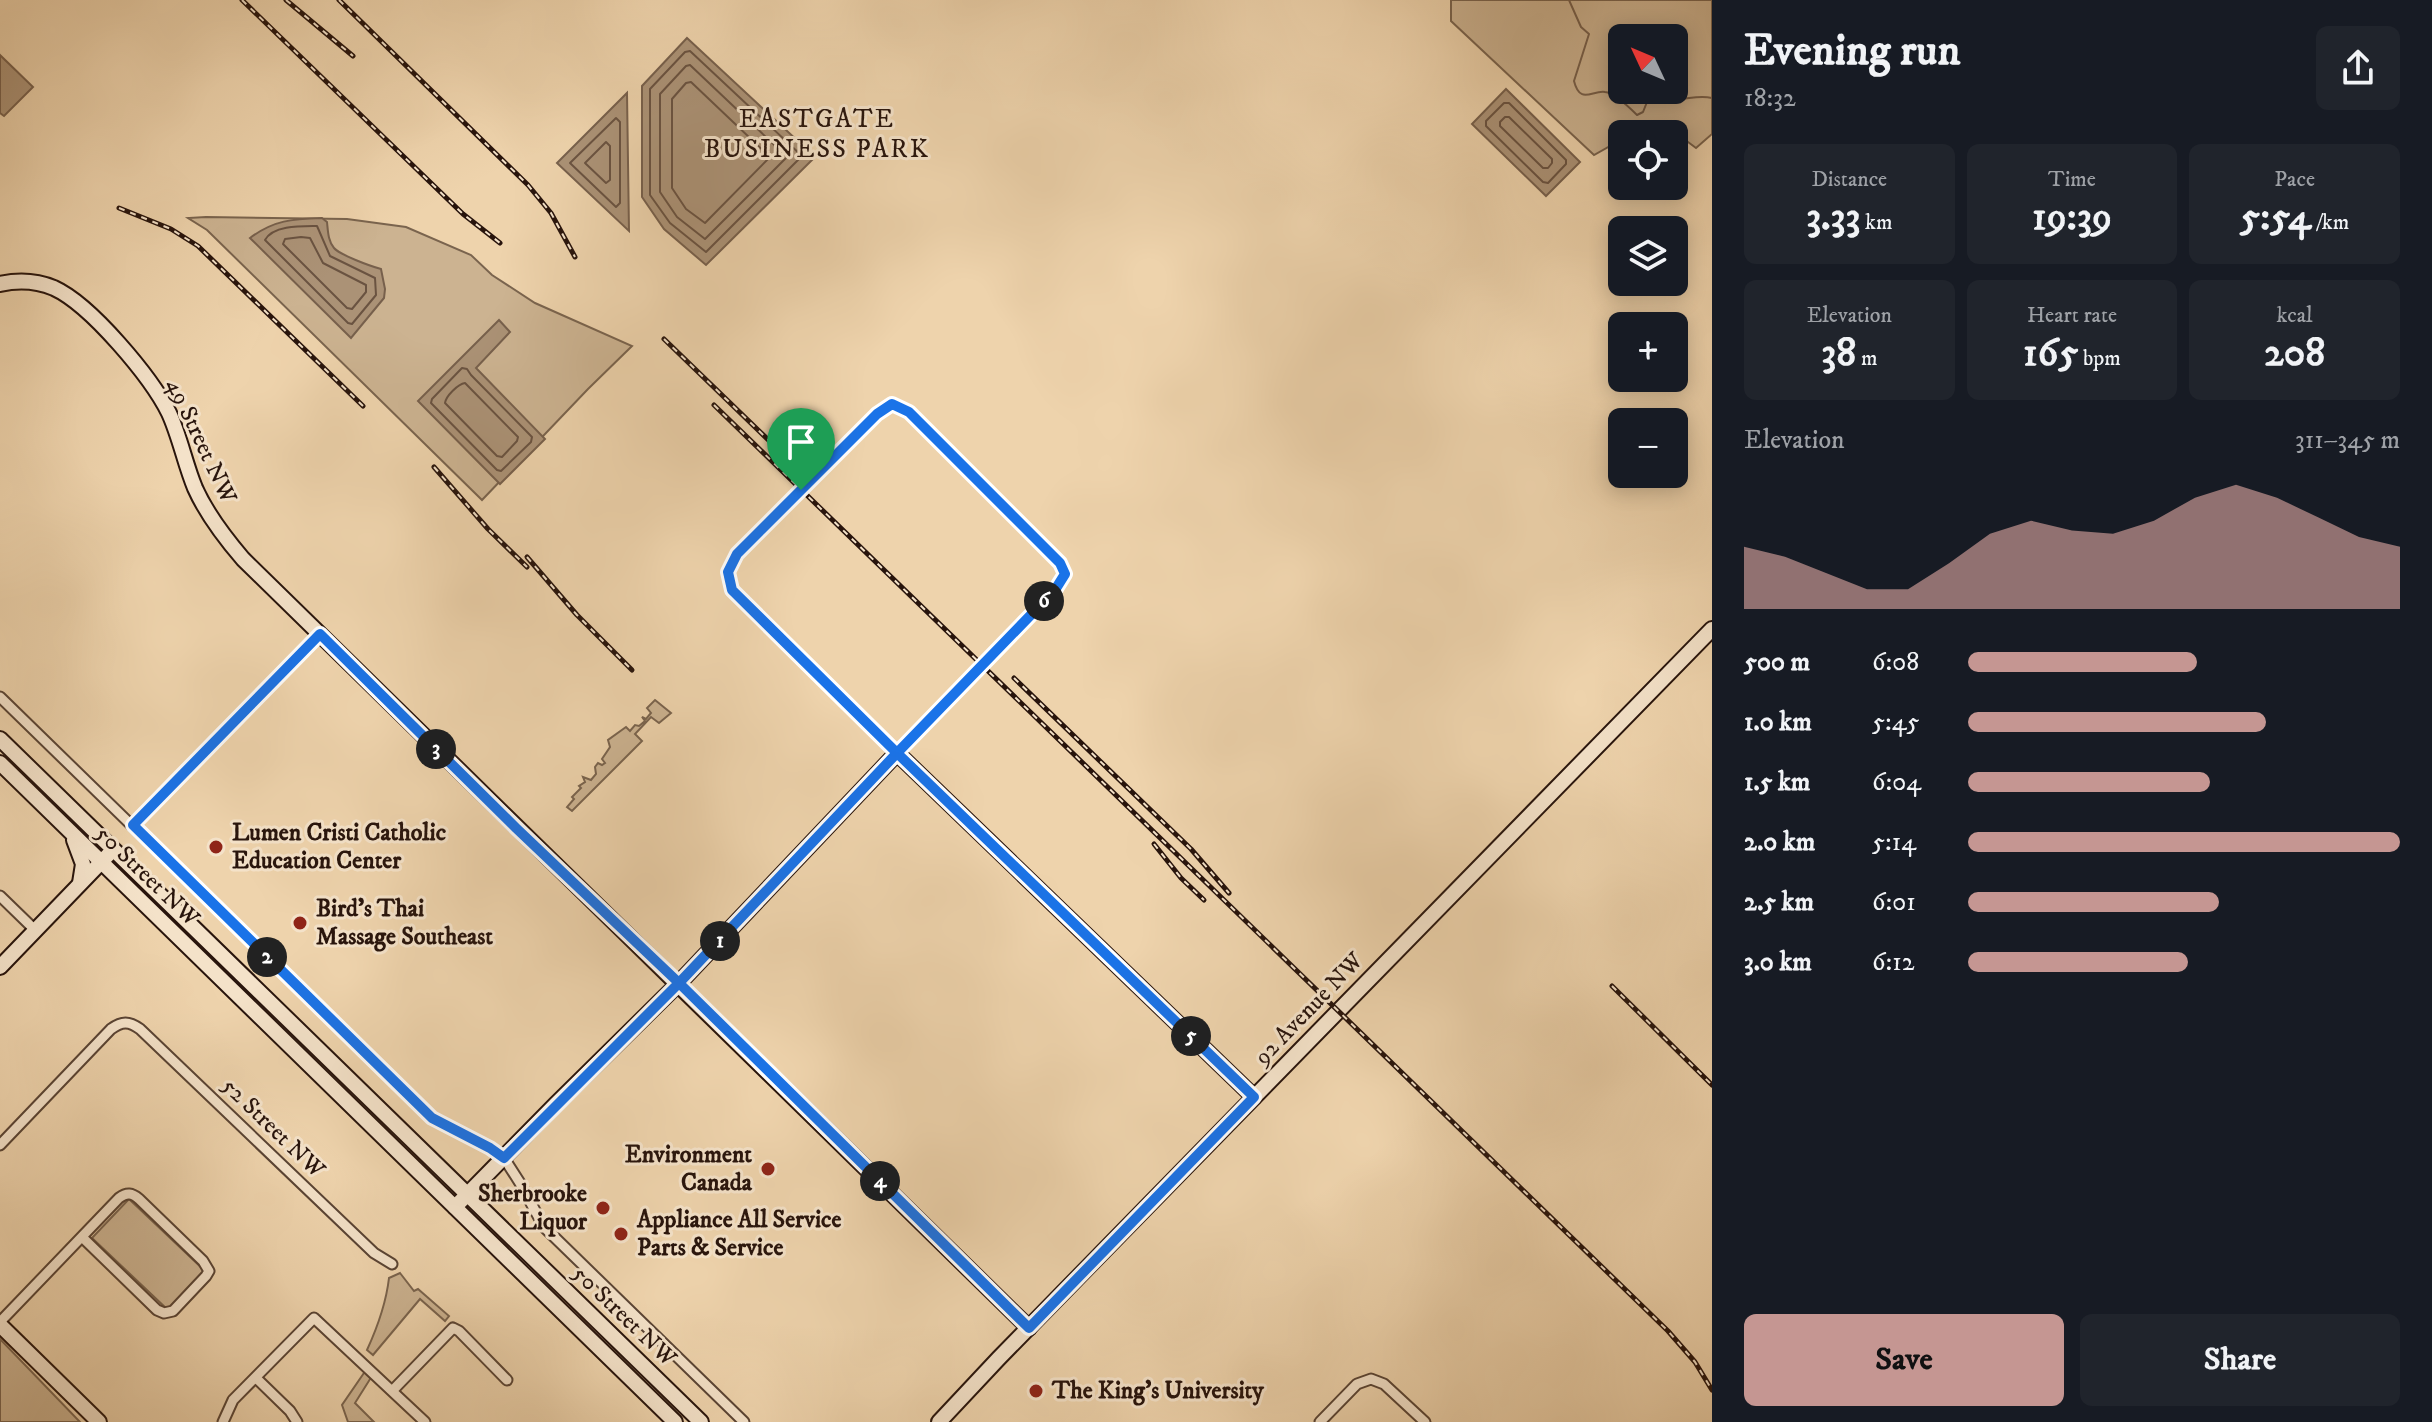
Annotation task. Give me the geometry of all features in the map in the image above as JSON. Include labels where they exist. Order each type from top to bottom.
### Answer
[{"type":"main road","name":"49 Street NW","points":[[0,284],[28,282],[56,289],[80,305],[115,340],[162,401],[195,487],[218,527],[243,559],[1029,1328]]},
{"type":"main road","name":"92 Avenue NW","points":[[939,1422],[1712,629]]},
{"type":"main road","name":"50 Street NW","points":[[0,739],[701,1422]]},
{"type":"main road","points":[[455,1207],[679,983],[897,753],[1254,1097]]},
{"type":"main road","name":"50 Street NW","points":[[0,763],[675,1422]]},
{"type":"main road","points":[[68,829],[83,864],[80,883]]},
{"type":"main road","points":[[0,967],[114,849]]},
{"type":"main road","points":[[0,1324],[99,1422]]},
{"type":"street","points":[[892,404],[909,412],[1060,563],[1065,574],[1055,590],[897,753],[732,590],[728,572],[737,554],[877,414],[892,404]]},
{"type":"street","points":[[133,825],[320,634]]},
{"type":"street","name":"50 Street NW","points":[[0,697],[432,1118],[504,1158],[544,1227],[744,1422]]},
{"type":"street","points":[[0,896],[35,930]]},
{"type":"street","name":"52 Street NW","points":[[0,1145],[111,1029],[127,1022],[140,1029],[374,1253],[392,1264]]},
{"type":"street","points":[[0,1324],[82,1237],[119,1198],[129,1194],[139,1199],[208,1268],[206,1276],[173,1311],[164,1313],[157,1310],[82,1237]]},
{"type":"street","points":[[223,1422],[233,1400],[314,1318],[425,1422]]},
{"type":"street","points":[[393,1390],[453,1328],[457,1328],[507,1380]]},
{"type":"street","points":[[256,1378],[297,1422]]},
{"type":"street","points":[[1320,1422],[1357,1384],[1371,1379],[1384,1384],[1425,1422]]},
{"type":"shaded area","points":[[1451,0],[1712,0],[1712,134],[1696,148],[1688,142],[1688,120],[1608,120],[1608,147],[1594,155],[1451,21]]},
{"type":"shaded area","points":[[188,218],[347,219],[406,227],[471,255],[492,275],[535,303],[632,346],[482,500],[207,230]]},
{"type":"shaded area","points":[[655,700],[671,713],[659,723],[651,717],[635,734],[642,741],[572,811],[567,807],[581,788],[579,786],[585,782],[583,777],[591,780],[598,763],[605,763],[602,759],[610,747],[608,740],[626,727],[630,731],[645,721],[642,717],[646,719],[651,713],[647,708]]},
{"type":"shaded area","points":[[129,1199],[205,1271],[168,1310],[92,1238]]},
{"type":"shaded area","points":[[400,1273],[414,1291],[418,1289],[449,1316],[445,1321],[420,1299],[373,1355],[367,1350],[381,1315],[389,1278]]},
{"type":"shaded area","points":[[0,1339],[80,1422],[0,1422]]},
{"type":"shaded area","points":[[366,1370],[372,1376],[355,1403],[374,1422],[348,1422],[342,1405]]},
{"type":"water","points":[[687,38],[815,157],[706,265],[664,229],[642,197],[642,86]]},
{"type":"water","points":[[0,55],[33,87],[4,116],[0,113]]},
{"type":"water","points":[[1506,89],[1580,162],[1546,196],[1472,124]]},
{"type":"water","points":[[627,93],[629,231],[557,163]]},
{"type":"water","points":[[322,218],[327,222],[329,239],[337,251],[381,269],[384,298],[351,338],[250,238],[267,227],[284,222]]},
{"type":"water","points":[[499,320],[510,332],[476,368],[545,439],[500,484],[418,401]]},
{"type":"waterway","points":[[1569,0],[1581,27],[1589,34],[1574,81],[1580,93],[1609,93],[1637,115],[1643,112],[1649,97],[1712,98]]},
{"type":"railway","points":[[242,0],[463,214],[500,243]]},
{"type":"railway","points":[[286,0],[353,56]]},
{"type":"railway","points":[[339,0],[528,185],[551,213],[575,257]]},
{"type":"railway","points":[[119,208],[171,229],[198,246],[363,406]]},
{"type":"railway","points":[[664,339],[787,458],[809,486]]},
{"type":"railway","points":[[714,405],[1668,1331],[1695,1362],[1712,1390]]},
{"type":"railway","points":[[434,467],[488,529],[527,567]]},
{"type":"railway","points":[[527,557],[577,615],[632,670]]},
{"type":"railway","points":[[1014,678],[1191,849],[1229,893]]},
{"type":"railway","points":[[1154,844],[1181,878],[1204,900]]},
{"type":"railway","points":[[1612,986],[1712,1085]]},
{"type":"place","name":"Lumen Cristi Catholic Education Center","points":[[216,847]]},
{"type":"place","name":"Bird's Thai Massage Southeast","points":[[300,923]]},
{"type":"place","name":"Environment Canada","points":[[768,1169]]},
{"type":"place","name":"Sherbrooke Liquor","points":[[603,1208]]},
{"type":"place","name":"Appliance All Service Parts & Service","points":[[621,1234]]},
{"type":"place","name":"The King's University","points":[[1036,1391]]},
{"type":"district","name":"EASTGATE BUSINESS PARK","points":[[817,134]]},
{"type":"route","points":[[801,490],[737,554],[728,572],[732,590],[897,753],[679,983],[504,1158],[432,1118],[133,825],[320,634],[516,828],[679,983],[1029,1328],[1254,1097],[897,753],[1055,590],[1065,574],[1060,563],[909,412],[892,404],[877,414],[801,490]]}]
